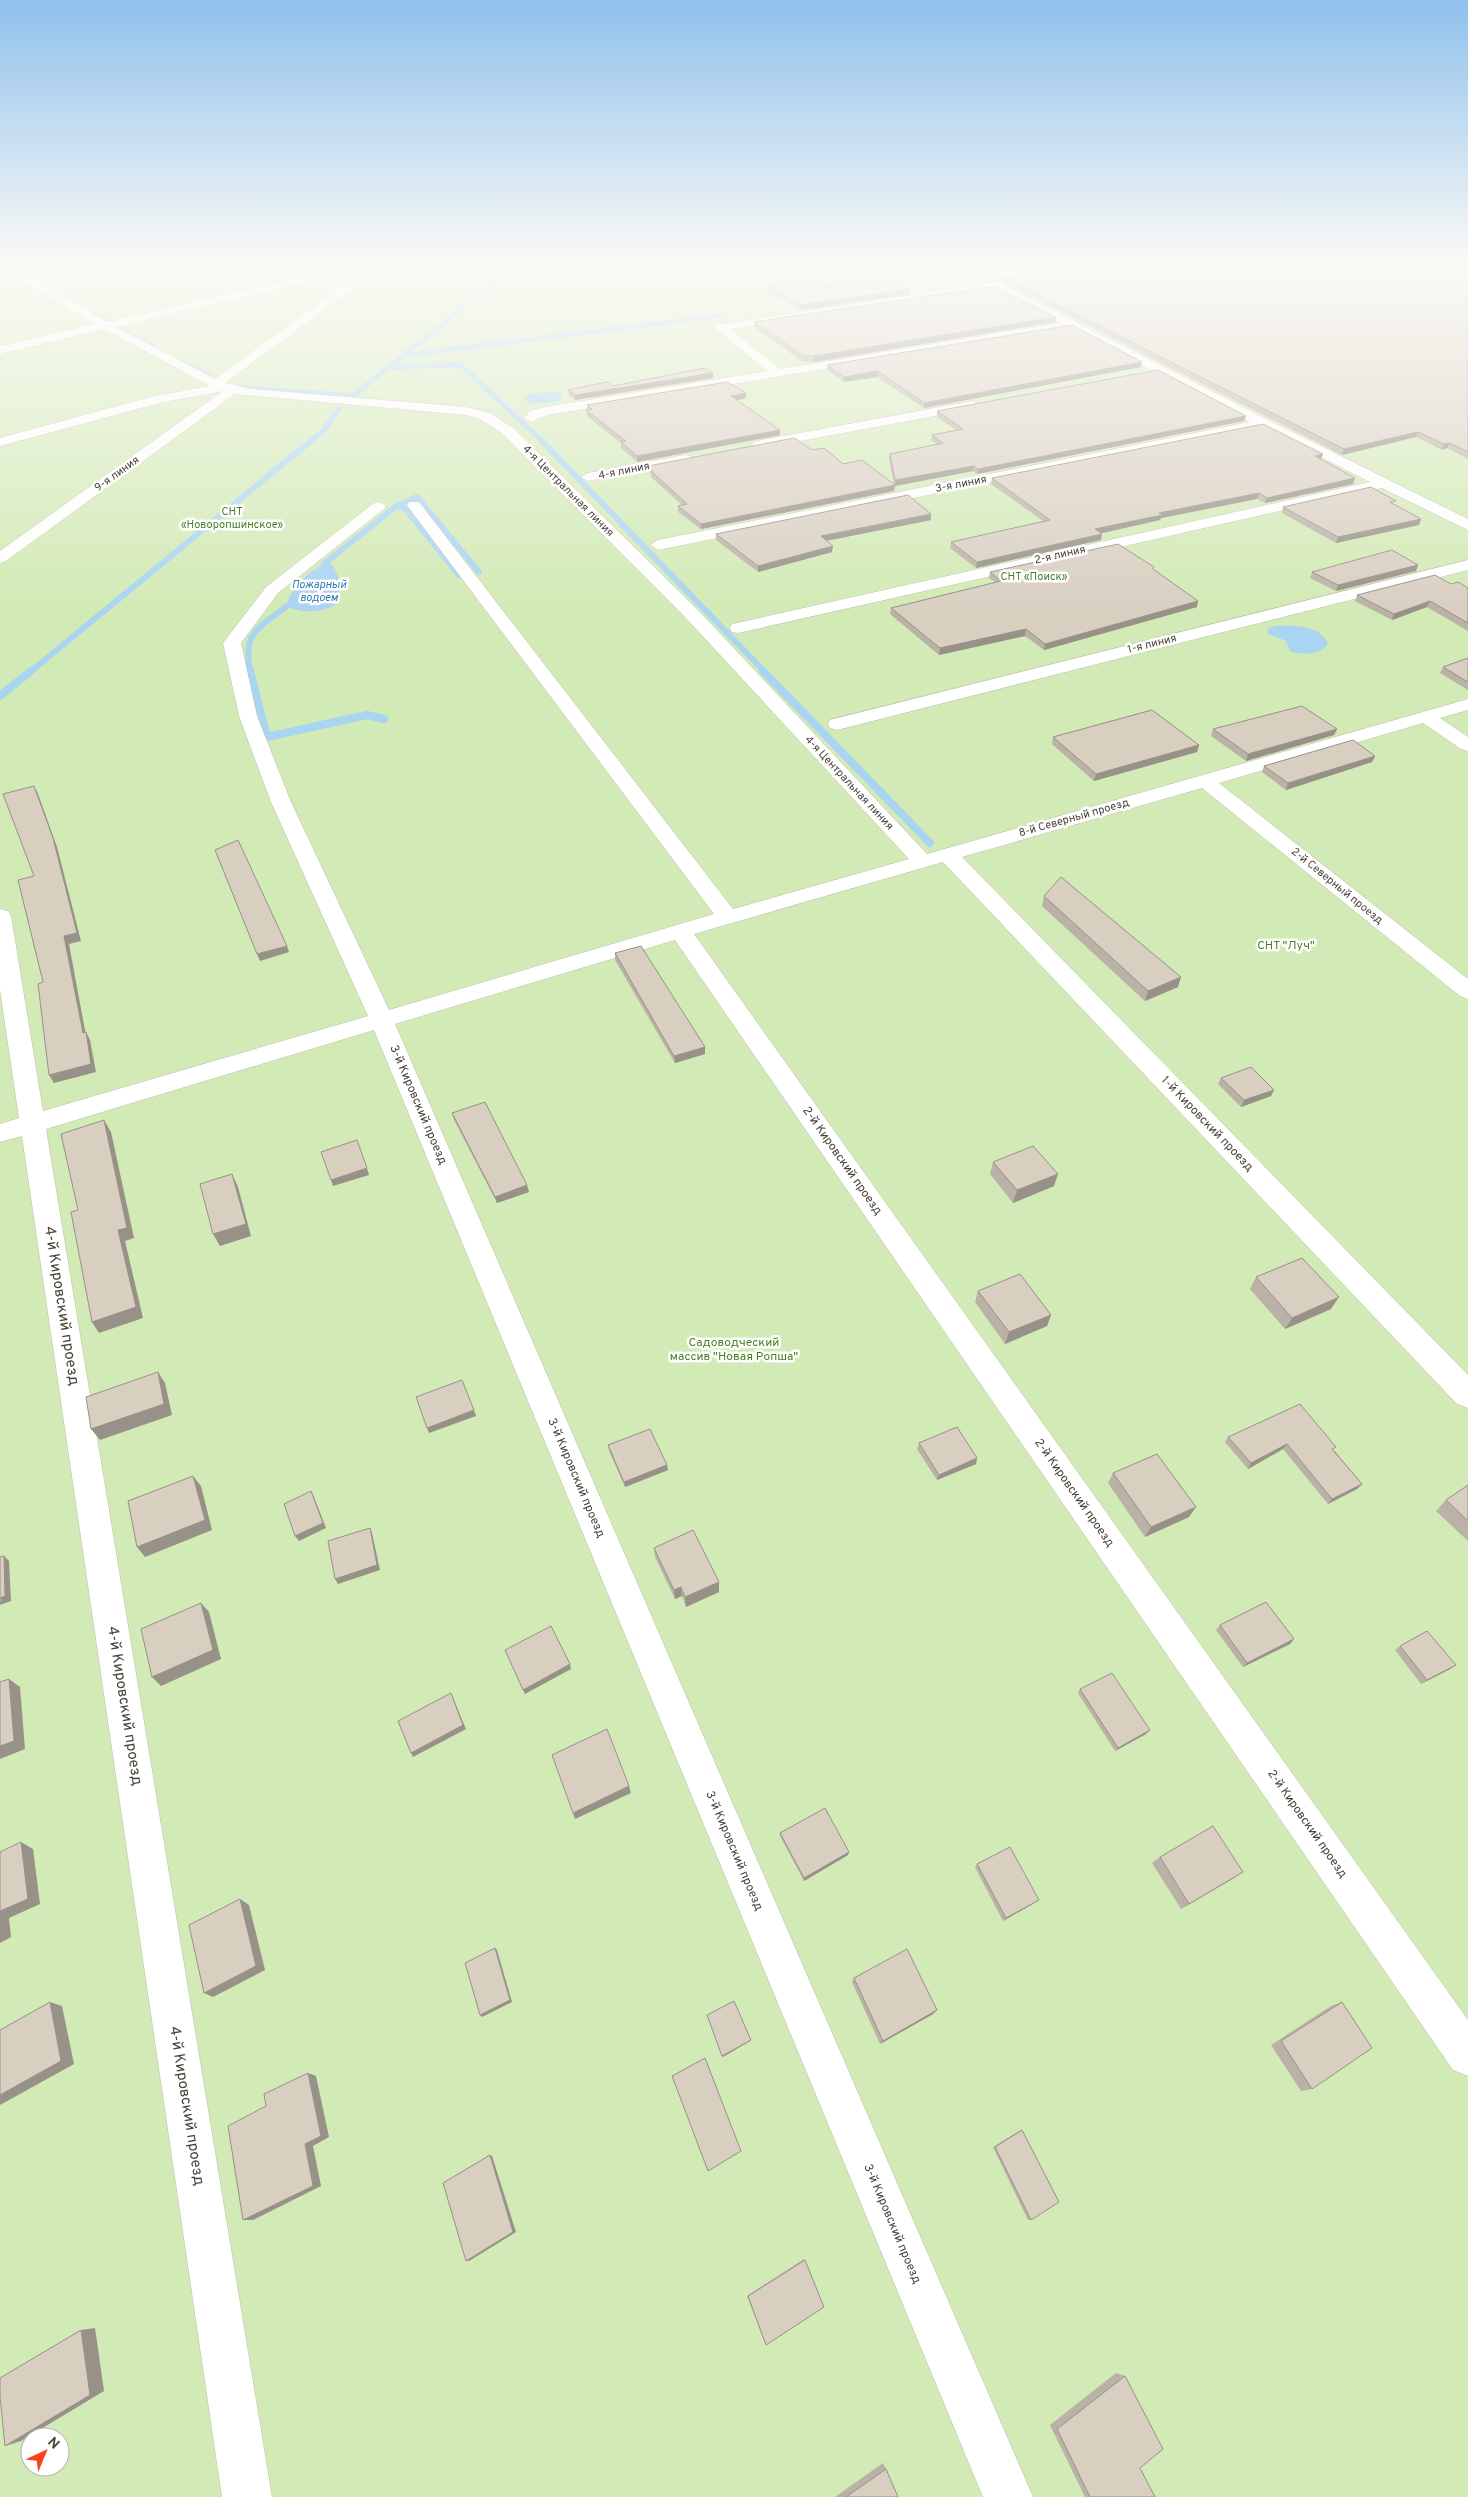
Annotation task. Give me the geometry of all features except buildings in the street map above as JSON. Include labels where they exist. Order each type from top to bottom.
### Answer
[{"type":"street","name":"4-я Центральная линия","points":[[208,379],[224,387],[466,412],[485,416],[507,430],[691,613],[922,861]]},
{"type":"street","points":[[0,442],[159,399],[224,387],[235,379]]},
{"type":"street","points":[[531,418],[545,411],[744,379]]},
{"type":"street","points":[[1178,379],[1468,525]]},
{"type":"street","name":"9-я линия","points":[[0,558],[224,387]]},
{"type":"street","points":[[743,448],[986,402]]},
{"type":"street","name":"3-я линия","points":[[658,545],[1264,423]]},
{"type":"street","name":"4-я линия","points":[[588,477],[695,457]]},
{"type":"street","name":"2-я линия","points":[[738,628],[1383,483]]},
{"type":"street","points":[[414,505],[728,917]]},
{"type":"street","name":"3-й Кировский проезд","points":[[380,506],[272,590],[232,643],[248,716],[281,802],[382,1020],[1008,2497]]},
{"type":"street","name":"1-я линия","points":[[837,724],[1468,565]]},
{"type":"street","name":"8-й Северный проезд","points":[[16,1128],[680,931],[1468,704]]},
{"type":"street","points":[[1425,716],[1468,745]]},
{"type":"street","name":"2-й Северный проезд","points":[[1205,781],[1468,991]]},
{"type":"street","name":"1-й Кировский проезд","points":[[947,854],[1468,1395]]},
{"type":"street","name":"4-й Кировский проезд","points":[[0,916],[16,1128],[247,2497]]},
{"type":"street","name":"2-й Кировский проезд","points":[[680,931],[1468,2055]]},
{"type":"green space","name":"Садоводческий массив \"Новая Ропша\"","points":[[0,379],[1468,379],[1468,2497],[0,2497]]},
{"type":"water","points":[[559,392],[562,399],[533,404],[524,398],[529,394]]},
{"type":"water","name":"Пожарный водоем","points":[[330,563],[334,567],[339,583],[339,595],[335,605],[311,612],[287,606],[292,592],[309,573],[316,568]]},
{"type":"water","points":[[1276,626],[1299,626],[1313,630],[1319,633],[1328,644],[1320,651],[1311,654],[1290,651],[1286,641],[1267,633],[1269,628]]},
{"type":"waterway","points":[[233,387],[353,396],[375,379]]},
{"type":"waterway","points":[[475,379],[542,441]]},
{"type":"waterway","points":[[311,441],[323,431],[339,409]]},
{"type":"waterway","points":[[30,672],[312,440]]},
{"type":"waterway","points":[[542,441],[765,672]]},
{"type":"waterway","points":[[395,507],[417,497],[479,572]]},
{"type":"waterway","points":[[324,564],[395,507]]},
{"type":"waterway","points":[[395,507],[404,507],[459,575]]},
{"type":"waterway","points":[[250,672],[248,658],[251,639],[261,626],[287,606]]},
{"type":"waterway","points":[[0,696],[31,671]]},
{"type":"waterway","points":[[250,671],[267,737],[367,715],[384,719]]},
{"type":"waterway","points":[[763,671],[930,843]]},
{"type":"park label","name":"СНТ «Новоропшинское»","points":[[232,518]]},
{"type":"park label","name":"СНТ «Поиск»","points":[[1034,577]]},
{"type":"park label","name":"СНТ \"Луч\"","points":[[1286,946]]}]
